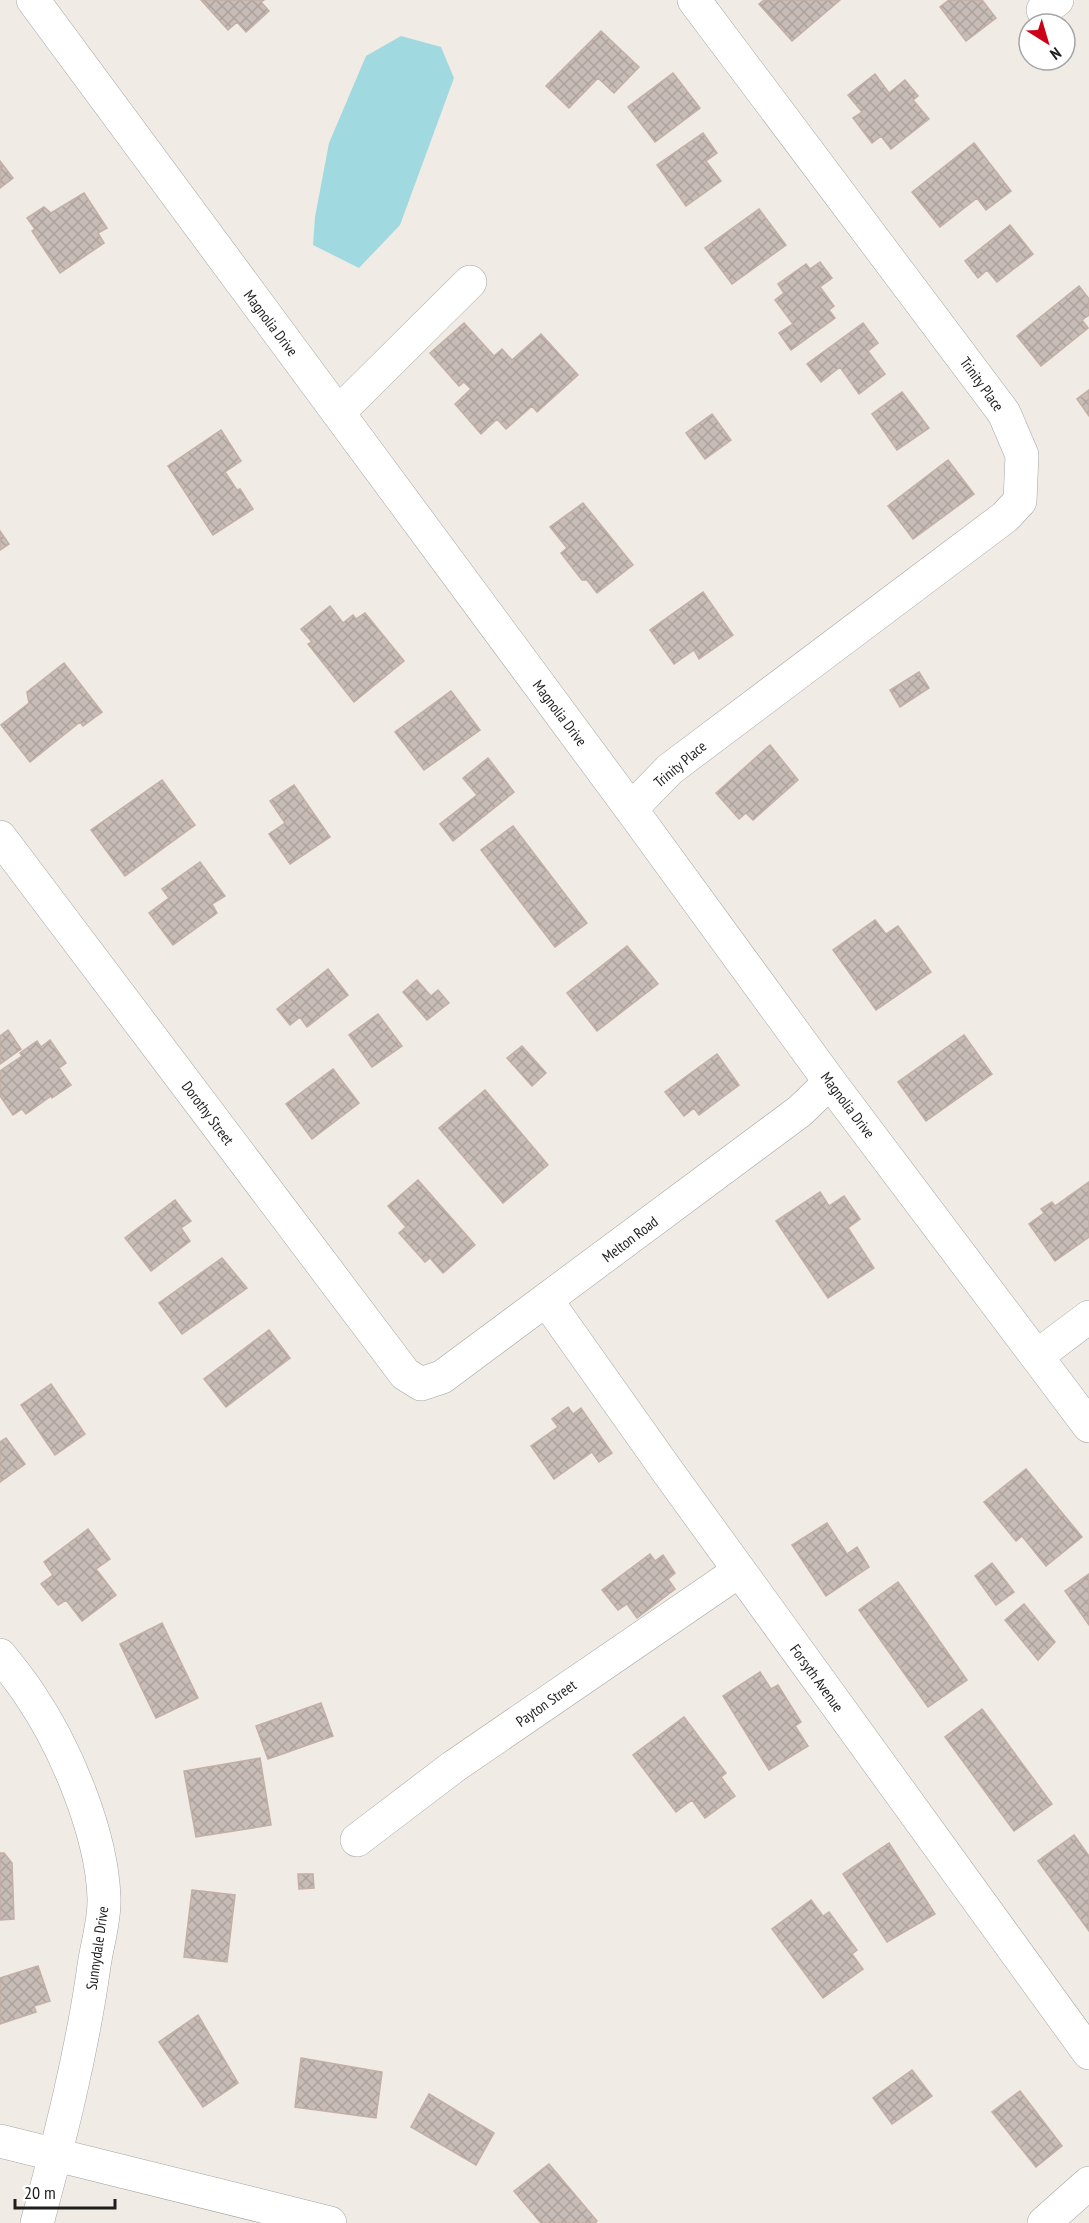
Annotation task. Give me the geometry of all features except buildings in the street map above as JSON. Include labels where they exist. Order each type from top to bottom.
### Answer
[{"type":"street","name":"Magnolia Drive","points":[[33,0],[830,1082],[1089,1426]]},
{"type":"street","name":"Trinity Place","points":[[631,809],[670,769],[1005,517],[1020,501],[1022,455],[1004,413],[694,0]]},
{"type":"street","points":[[338,413],[470,282]]},
{"type":"street","name":"Dorothy Street","points":[[0,837],[405,1374],[421,1384]]},
{"type":"street","name":"Melton Road","points":[[421,1384],[442,1377],[547,1301],[800,1111],[830,1082]]},
{"type":"street","name":"Forsyth Avenue","points":[[547,1301],[1089,2053]]},
{"type":"street","points":[[1037,1356],[1089,1317]]},
{"type":"street","name":"Payton Street","points":[[357,1840],[453,1767],[739,1570]]},
{"type":"street","name":"Sunnydale Drive","points":[[0,1655],[31,1695],[78,1788],[96,1842],[104,1899],[89,2001],[56,2155],[36,2223]]},
{"type":"street","points":[[0,2141],[330,2223]]},
{"type":"street","points":[[1044,2223],[1089,2183]]},
{"type":"water","points":[[401,36],[441,47],[454,78],[400,225],[359,268],[313,245],[315,217],[329,143],[366,56]]}]
